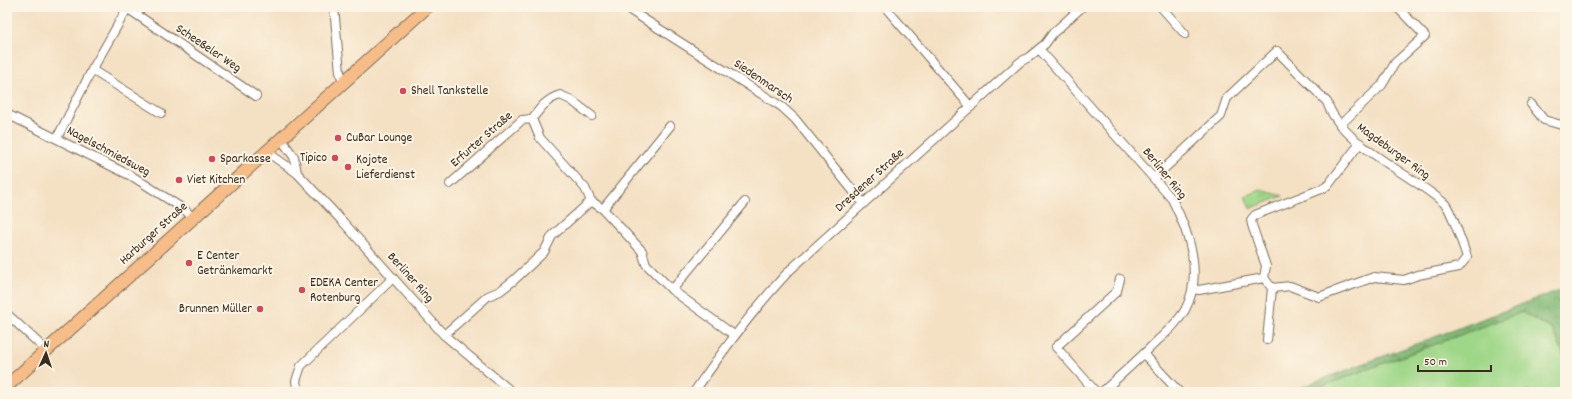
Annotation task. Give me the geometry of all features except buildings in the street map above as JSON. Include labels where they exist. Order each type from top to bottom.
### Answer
[{"type":"main road","name":"Harburger Straße","points":[[7,386],[427,7]]},
{"type":"street","points":[[334,7],[340,72],[343,83]]},
{"type":"street","name":"Siedenmarsch","points":[[625,7],[782,107],[795,119],[864,203]]},
{"type":"street","points":[[885,7],[971,107]]},
{"type":"street","name":"Dresdener Straße","points":[[694,392],[734,335],[765,297],[790,270],[1020,62],[1045,44],[1053,33],[1082,7]]},
{"type":"street","points":[[1161,7],[1185,34]]},
{"type":"street","points":[[1340,125],[1382,85],[1395,63],[1425,36],[1397,7]]},
{"type":"street","name":"Scheeßeler Weg","points":[[57,138],[92,70],[128,8],[256,96]]},
{"type":"street","name":"Berliner Ring","points":[[1039,49],[1172,199],[1182,218],[1192,252],[1194,268],[1193,289],[1186,309],[1175,324],[1102,392]]},
{"type":"street","name":"Magdeburger Ring","points":[[1154,178],[1221,116],[1227,98],[1277,51],[1327,102],[1330,113],[1347,134],[1446,205],[1467,257],[1459,267],[1418,275],[1404,280],[1374,278],[1318,297],[1290,286],[1272,288]]},
{"type":"street","points":[[92,70],[161,113]]},
{"type":"street","name":"Erfurter Straße","points":[[450,184],[522,120],[532,118],[551,98],[560,95],[571,100],[592,116]]},
{"type":"street","points":[[1531,104],[1544,120],[1565,126]]},
{"type":"street","name":"Nagelschmiedsweg","points":[[7,114],[135,178],[185,210],[193,218]]},
{"type":"street","name":"Erfurter Straße","points":[[532,118],[540,138],[585,188],[591,201]]},
{"type":"street","points":[[603,208],[670,126]]},
{"type":"street","name":"Berliner Ring","points":[[281,138],[294,157],[297,173]]},
{"type":"street","points":[[1267,340],[1272,288],[1264,278],[1266,266],[1251,220],[1254,214],[1324,188],[1329,184],[1360,143]]},
{"type":"street","name":"Berliner Ring","points":[[267,152],[297,173],[444,335],[512,392]]},
{"type":"street","points":[[444,335],[488,296],[500,291],[514,280],[544,252],[552,236],[591,201],[603,208],[642,251],[646,264],[672,290],[734,335]]},
{"type":"street","points":[[672,290],[744,202]]},
{"type":"street","points":[[298,392],[296,381],[301,366],[393,278]]},
{"type":"street","points":[[1193,289],[1199,290],[1264,278]]},
{"type":"street","points":[[1096,392],[1056,347],[1117,290],[1120,279]]},
{"type":"street","points":[[7,314],[46,350]]},
{"type":"street","points":[[1144,354],[1178,392]]},
{"type":"green space","points":[[1261,190],[1283,196],[1250,209],[1245,196]]},
{"type":"green space","points":[[1565,288],[1565,358],[1553,330],[1522,312],[1306,392],[1288,392]]},
{"type":"green space","points":[[1522,312],[1553,330],[1565,358],[1565,392],[1306,392]]},
{"type":"place","name":"Shell Tankstelle","points":[[403,91]]},
{"type":"place","name":"CuBar Lounge","points":[[338,138]]},
{"type":"place","name":"Tipico","points":[[335,158]]},
{"type":"place","name":"Sparkasse","points":[[212,159]]},
{"type":"place","name":"Kojote Lieferdienst","points":[[348,167]]},
{"type":"place","name":"Viet Kitchen","points":[[179,180]]},
{"type":"place","name":"E Center Getränkemarkt","points":[[189,263]]},
{"type":"place","name":"EDEKA Center Rotenburg","points":[[302,290]]},
{"type":"place","name":"Brunnen Müller","points":[[260,309]]}]
